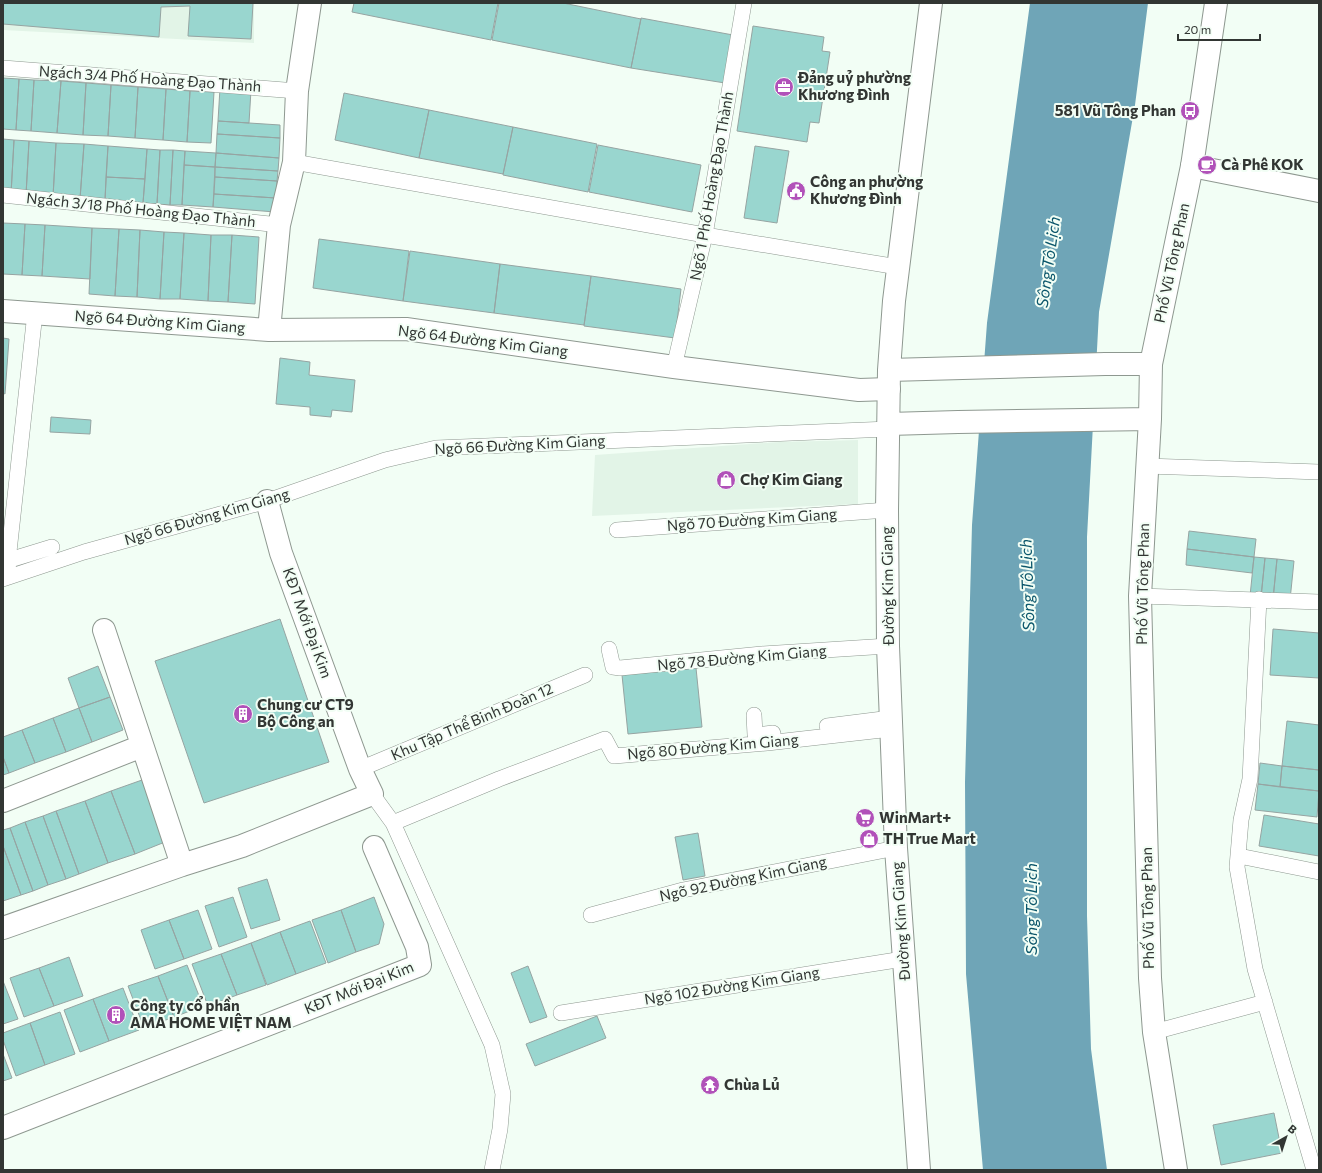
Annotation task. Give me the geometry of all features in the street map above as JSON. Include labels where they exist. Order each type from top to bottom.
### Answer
[{"type":"street","points":[[269,330],[279,225],[294,162],[298,91],[310,3]]},
{"type":"street","name":"Đường Kim Giang","points":[[919,1170],[896,848],[888,646],[887,510],[889,380],[894,301],[932,3]]},
{"type":"street","name":"Phố Vũ Tông Phan","points":[[1176,1170],[1154,1032],[1150,978],[1140,596],[1146,466],[1150,419],[1151,364],[1192,166],[1216,3]]},
{"type":"street","points":[[1192,166],[1319,191]]},
{"type":"street","name":"Ngõ 64 Đường Kim Giang","points":[[3,310],[269,330],[406,329],[674,367],[859,390],[889,380],[956,368],[1151,364]]},
{"type":"street","points":[[889,427],[958,422],[1150,419]]},
{"type":"street","name":"KĐT Mới Đại Kim","points":[[267,500],[281,553],[360,769],[372,794]]},
{"type":"street","points":[[104,630],[182,865]]},
{"type":"street","points":[[3,801],[142,746]]},
{"type":"street","points":[[3,928],[182,865],[242,846],[372,794]]},
{"type":"street","name":"KĐT Mới Đại Kim","points":[[3,1128],[420,966],[417,947],[374,847]]},
{"type":"lane","name":"Ngõ 1 Phố Hoàng Đạo Thành","points":[[674,367],[705,234],[744,3]]},
{"type":"lane","name":"Ngách 3/4 Phố Hoàng Đạo Thành","points":[[3,68],[298,91]]},
{"type":"lane","points":[[294,162],[898,267]]},
{"type":"lane","name":"Ngách 3/18 Phố Hoàng Đạo Thành","points":[[3,195],[279,225]]},
{"type":"lane","points":[[6,578],[6,561],[35,313]]},
{"type":"lane","name":"Ngõ 66 Đường Kim Giang","points":[[6,578],[84,552],[267,500],[385,460],[436,448],[889,427]]},
{"type":"lane","points":[[1146,466],[1319,472]]},
{"type":"lane","name":"Ngõ 70 Đường Kim Giang","points":[[617,530],[887,510]]},
{"type":"lane","points":[[6,561],[52,546]]},
{"type":"lane","points":[[1140,596],[1319,602]]},
{"type":"lane","points":[[1259,599],[1250,779],[1241,820],[1238,867],[1255,969],[1314,1170]]},
{"type":"lane","name":"Ngõ 78 Đường Kim Giang","points":[[609,649],[614,667],[620,668],[762,654],[888,646]]},
{"type":"lane","name":"Khu Tập Thể Binh Đoàn 12","points":[[360,769],[585,675]]},
{"type":"lane","points":[[754,715],[755,735],[891,723]]},
{"type":"lane","name":"Ngõ 80 Đường Kim Giang","points":[[393,823],[499,779],[605,739],[614,756],[767,743],[891,723]]},
{"type":"lane","points":[[372,794],[393,823],[492,1045],[503,1094],[500,1129],[492,1170]]},
{"type":"lane","name":"Ngõ 92 Đường Kim Giang","points":[[591,915],[683,890],[896,848]]},
{"type":"lane","points":[[1238,856],[1319,872]]},
{"type":"lane","name":"Ngõ 102 Đường Kim Giang","points":[[561,1013],[903,959]]},
{"type":"lane","points":[[1154,1032],[1265,1002]]},
{"type":"shaded area","points":[[3,3],[254,3],[254,43],[3,30]]},
{"type":"shaded area","name":"Chợ Kim Giang","points":[[858,440],[858,504],[592,516],[595,455],[780,442]]},
{"type":"water","name":"Sông Tô Lịch","points":[[1030,3],[1148,3],[1135,105],[1099,312],[1087,537],[1087,916],[1091,1049],[1107,1170],[983,1170],[966,974],[965,782],[972,525],[987,323]]},
{"type":"pier","points":[[1099,364],[1096,419],[977,421],[981,367]]},
{"type":"building","points":[[3,3],[253,3],[251,39],[188,36],[190,6],[161,7],[159,37],[3,24]]},
{"type":"building","points":[[354,3],[498,3],[491,40],[352,12]]},
{"type":"building","points":[[499,3],[563,3],[641,19],[631,68],[492,40]]},
{"type":"building","points":[[641,18],[733,35],[725,83],[631,68]]},
{"type":"building","name":"Đảng uỷ phường Khương Đình","points":[[753,26],[824,37],[822,51],[830,52],[819,123],[810,122],[807,142],[737,131]]},
{"type":"building","points":[[3,78],[19,79],[16,130],[3,129]]},
{"type":"building","points":[[19,79],[34,80],[31,131],[16,130]]},
{"type":"building","points":[[34,80],[61,81],[57,133],[31,131]]},
{"type":"building","points":[[61,81],[86,83],[83,135],[57,133]]},
{"type":"building","points":[[86,83],[111,85],[108,136],[83,135]]},
{"type":"building","points":[[111,85],[138,87],[135,138],[108,136]]},
{"type":"building","points":[[138,87],[166,89],[163,140],[135,138]]},
{"type":"building","points":[[220,88],[251,90],[249,123],[218,121]]},
{"type":"building","points":[[166,89],[190,91],[187,142],[163,140]]},
{"type":"building","points":[[190,91],[214,92],[211,143],[187,142]]},
{"type":"building","points":[[344,93],[429,110],[419,158],[335,140]]},
{"type":"building","points":[[429,110],[513,127],[503,174],[419,158]]},
{"type":"building","points":[[218,121],[280,125],[280,138],[217,134]]},
{"type":"building","points":[[513,127],[597,144],[588,192],[503,175]]},
{"type":"building","points":[[217,134],[280,138],[279,158],[216,153]]},
{"type":"building","points":[[3,139],[14,140],[11,194],[3,193]]},
{"type":"building","points":[[14,140],[29,141],[26,195],[11,194]]},
{"type":"building","points":[[29,141],[56,143],[53,197],[26,195]]},
{"type":"building","points":[[56,143],[84,144],[80,199],[53,197]]},
{"type":"building","points":[[84,144],[108,146],[105,200],[80,199]]},
{"type":"building","points":[[598,145],[701,165],[692,212],[589,192]]},
{"type":"building","points":[[108,146],[147,149],[145,179],[106,177]]},
{"type":"building","points":[[755,146],[789,151],[777,223],[744,218]]},
{"type":"building","points":[[147,149],[160,150],[157,204],[143,203]]},
{"type":"building","points":[[160,150],[173,150],[170,205],[157,204]]},
{"type":"building","points":[[173,150],[185,151],[182,205],[170,205]]},
{"type":"building","points":[[185,151],[216,153],[215,167],[184,165]]},
{"type":"building","points":[[216,153],[279,158],[278,171],[215,167]]},
{"type":"building","points":[[184,165],[215,167],[213,207],[182,205]]},
{"type":"building","points":[[215,167],[278,171],[277,181],[215,177]]},
{"type":"building","points":[[106,177],[145,179],[143,203],[105,200]]},
{"type":"building","points":[[215,177],[277,181],[276,198],[214,194]]},
{"type":"building","points":[[214,194],[276,198],[275,212],[213,207]]},
{"type":"building","points":[[3,223],[25,224],[22,275],[3,274]]},
{"type":"building","points":[[25,224],[45,225],[42,276],[22,275]]},
{"type":"building","points":[[45,225],[92,228],[90,279],[42,276]]},
{"type":"building","points":[[92,228],[119,229],[115,296],[89,294]]},
{"type":"building","points":[[119,229],[140,230],[137,297],[115,296]]},
{"type":"building","points":[[140,230],[164,232],[160,299],[137,297]]},
{"type":"building","points":[[164,232],[184,233],[180,299],[160,299]]},
{"type":"building","points":[[184,233],[211,235],[208,301],[180,299]]},
{"type":"building","points":[[211,235],[232,235],[228,302],[208,301]]},
{"type":"building","points":[[232,235],[259,237],[255,304],[228,302]]},
{"type":"building","points":[[319,239],[409,251],[403,301],[313,288]]},
{"type":"building","points":[[410,251],[500,264],[494,313],[403,301]]},
{"type":"building","points":[[500,264],[591,276],[584,325],[494,313]]},
{"type":"building","points":[[591,276],[681,289],[675,338],[584,326]]},
{"type":"building","points":[[3,338],[9,339],[5,394],[3,393]]},
{"type":"building","points":[[280,358],[310,362],[309,375],[355,380],[352,412],[332,410],[331,417],[310,415],[310,407],[276,404]]},
{"type":"building","points":[[51,417],[91,420],[90,434],[50,432]]},
{"type":"building","points":[[1189,531],[1256,539],[1254,557],[1187,549]]},
{"type":"building","points":[[1187,549],[1254,557],[1252,573],[1186,565]]},
{"type":"building","points":[[1254,557],[1265,558],[1261,597],[1250,596]]},
{"type":"building","points":[[1265,558],[1277,559],[1273,599],[1261,597]]},
{"type":"building","points":[[1277,559],[1294,561],[1290,600],[1273,599]]},
{"type":"building","name":"Chung cư CT9 Bộ Công an","points":[[280,619],[329,762],[204,803],[155,661]]},
{"type":"building","points":[[1273,629],[1319,633],[1319,678],[1270,675]]},
{"type":"building","points":[[98,666],[110,697],[79,708],[68,678]]},
{"type":"building","points":[[696,668],[702,727],[628,734],[622,675]]},
{"type":"building","points":[[110,697],[123,730],[92,742],[79,708]]},
{"type":"building","points":[[79,708],[92,742],[66,752],[53,718]]},
{"type":"building","points":[[53,718],[66,752],[35,763],[22,730]]},
{"type":"building","points":[[1287,721],[1319,725],[1319,770],[1282,766]]},
{"type":"building","points":[[22,730],[35,763],[9,773],[3,757],[3,737]]},
{"type":"building","points":[[3,757],[9,773],[3,775]]},
{"type":"building","points":[[1260,763],[1282,766],[1280,787],[1258,784]]},
{"type":"building","points":[[1282,766],[1319,770],[1319,791],[1280,787]]},
{"type":"building","points":[[142,780],[165,842],[135,854],[111,791]]},
{"type":"building","points":[[1258,784],[1319,791],[1317,817],[1255,810]]},
{"type":"building","points":[[111,791],[135,854],[108,863],[85,801]]},
{"type":"building","points":[[85,801],[108,863],[79,874],[56,811]]},
{"type":"building","points":[[56,811],[79,874],[66,879],[43,816]]},
{"type":"building","points":[[1264,815],[1319,824],[1319,856],[1259,846]]},
{"type":"building","points":[[43,816],[66,879],[48,885],[25,822]]},
{"type":"building","points":[[25,822],[48,885],[33,891],[10,828]]},
{"type":"building","points":[[10,828],[33,891],[21,895],[3,846],[3,830]]},
{"type":"building","points":[[698,833],[705,876],[683,880],[675,837]]},
{"type":"building","points":[[3,846],[21,895],[3,901]]},
{"type":"building","points":[[267,879],[280,920],[251,929],[238,888]]},
{"type":"building","points":[[233,897],[247,937],[219,947],[205,906]]},
{"type":"building","points":[[374,897],[384,924],[379,944],[356,952],[341,910]]},
{"type":"building","points":[[198,910],[212,949],[184,959],[169,920]]},
{"type":"building","points":[[341,910],[356,952],[328,963],[312,920]]},
{"type":"building","points":[[169,920],[184,959],[155,969],[141,930]]},
{"type":"building","points":[[310,921],[326,963],[296,974],[280,932]]},
{"type":"building","points":[[280,932],[296,974],[267,985],[251,943]]},
{"type":"building","points":[[251,943],[266,985],[237,995],[221,954]]},
{"type":"building","points":[[221,954],[237,995],[208,1006],[192,964]]},
{"type":"building","points":[[69,957],[83,996],[54,1006],[39,968]]},
{"type":"building","points":[[187,965],[203,1006],[174,1017],[158,976]]},
{"type":"building","points":[[528,966],[547,1017],[530,1023],[511,973]]},
{"type":"building","points":[[39,968],[54,1006],[24,1017],[10,978]]},
{"type":"building","points":[[158,976],[174,1017],[144,1028],[128,986]]},
{"type":"building","points":[[3,981],[18,1019],[3,1024]]},
{"type":"building","name":"Công ty cổ phần AMA HOME VIỆT NAM","points":[[123,988],[139,1030],[109,1041],[93,999]]},
{"type":"building","points":[[93,999],[109,1041],[80,1052],[64,1010]]},
{"type":"building","points":[[60,1012],[75,1054],[45,1065],[30,1023]]},
{"type":"building","points":[[597,1016],[606,1038],[535,1066],[526,1044]]},
{"type":"building","points":[[30,1023],[45,1065],[16,1076],[3,1040],[3,1033]]},
{"type":"building","points":[[3,1054],[12,1078],[3,1081]]},
{"type":"building","points":[[1274,1113],[1282,1153],[1221,1165],[1213,1125]]},
{"type":"place","name":"Đảng uỷ phường Khương Đình","points":[[784,87]]},
{"type":"place","name":"581 Vũ Tông Phan","points":[[1190,111]]},
{"type":"place","name":"Cà Phê KOK","points":[[1207,165]]},
{"type":"place","name":"Công an phường Khương Đình","points":[[796,191]]},
{"type":"place","name":"Chợ Kim Giang","points":[[726,480]]},
{"type":"place","name":"Chung cư CT9 Bộ Công an","points":[[243,714]]},
{"type":"place","name":"WinMart+","points":[[865,818]]},
{"type":"place","name":"TH True Mart","points":[[869,839]]},
{"type":"place","name":"Công ty cổ phần AMA HOME VIỆT NAM","points":[[116,1015]]},
{"type":"place","name":"Chùa Lủ","points":[[710,1085]]}]
